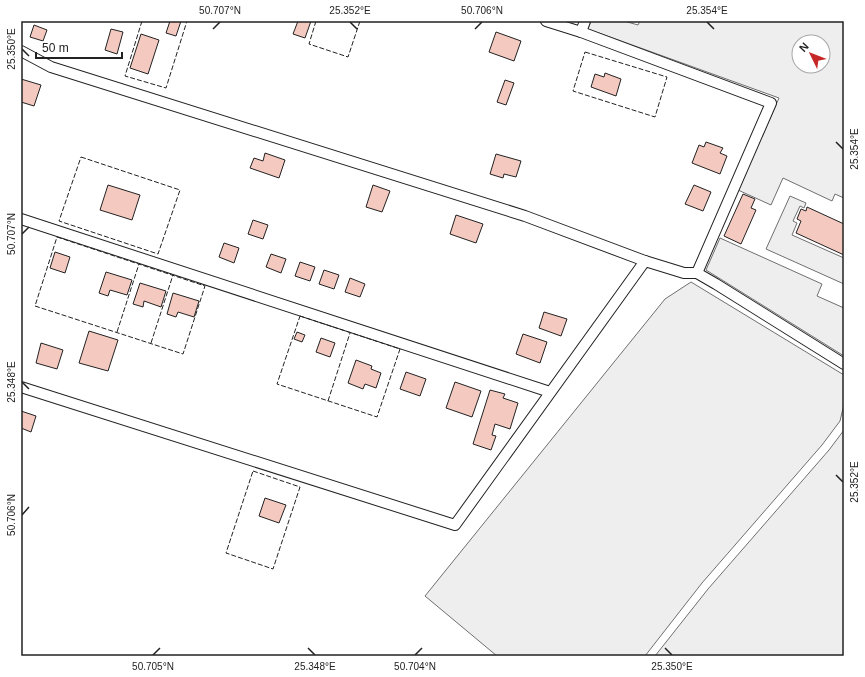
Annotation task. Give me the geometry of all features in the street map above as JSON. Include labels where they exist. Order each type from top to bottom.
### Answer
[{"type":"street","points":[[546,21],[581,32],[771,103],[697,273]]},
{"type":"street","points":[[581,32],[585,21]]},
{"type":"street","points":[[21,51],[51,67],[525,216],[645,261],[684,273],[697,273],[844,364]]},
{"type":"street","points":[[21,219],[550,392]]},
{"type":"street","points":[[21,387],[455,525],[645,261]]},
{"type":"shaded area","points":[[591,21],[624,21],[638,25],[640,21],[844,21],[844,198],[835,194],[832,201],[783,178],[771,205],[738,190],[779,98],[588,29]]},
{"type":"shaded area","points":[[790,196],[806,203],[804,208],[800,206],[793,221],[797,223],[792,235],[844,258],[844,284],[766,249]]},
{"type":"shaded area","points":[[720,238],[822,284],[817,296],[844,308],[844,356],[706,270]]},
{"type":"shaded area","points":[[691,282],[844,375],[844,404],[840,421],[822,445],[702,583],[645,656],[497,656],[425,596],[665,299]]},
{"type":"shaded area","points":[[844,430],[844,656],[655,656],[708,589],[829,450]]},
{"type":"building","points":[[170,21],[181,21],[176,36],[166,33]]},
{"type":"building","points":[[298,21],[311,21],[305,38],[293,34]]},
{"type":"building","points":[[34,25],[47,30],[43,41],[30,37]]},
{"type":"building","points":[[111,29],[123,32],[117,54],[105,50]]},
{"type":"building","points":[[496,32],[521,41],[514,61],[489,52]]},
{"type":"building","points":[[141,34],[159,40],[148,74],[130,68]]},
{"type":"building","points":[[605,73],[621,79],[616,96],[591,87],[595,74],[604,77]]},
{"type":"building","points":[[21,79],[41,85],[34,106],[21,102]]},
{"type":"building","points":[[505,80],[514,83],[506,105],[497,102]]},
{"type":"building","points":[[706,142],[723,148],[720,153],[727,156],[720,174],[692,163],[699,145],[704,147]]},
{"type":"building","points":[[265,153],[285,160],[279,178],[250,168],[254,158],[263,161]]},
{"type":"building","points":[[496,154],[521,161],[516,177],[504,174],[503,178],[490,174]]},
{"type":"building","points":[[108,185],[140,195],[132,220],[100,210]]},
{"type":"building","points":[[373,185],[390,191],[382,212],[366,207]]},
{"type":"building","points":[[694,185],[711,192],[703,211],[685,204]]},
{"type":"building","points":[[743,194],[755,199],[751,208],[756,210],[741,244],[724,236]]},
{"type":"building","points":[[807,207],[844,224],[844,255],[796,233],[801,221],[797,219],[801,209],[806,211]]},
{"type":"building","points":[[456,215],[483,224],[476,243],[450,234]]},
{"type":"building","points":[[253,220],[268,225],[263,239],[248,234]]},
{"type":"building","points":[[224,243],[239,248],[234,263],[219,257]]},
{"type":"building","points":[[55,252],[70,257],[65,273],[50,268]]},
{"type":"building","points":[[271,254],[286,259],[281,273],[266,267]]},
{"type":"building","points":[[300,262],[315,267],[310,281],[295,276]]},
{"type":"building","points":[[324,270],[339,275],[334,289],[319,284]]},
{"type":"building","points":[[106,272],[132,280],[127,295],[110,290],[108,296],[99,293]]},
{"type":"building","points":[[350,278],[365,284],[360,297],[345,292]]},
{"type":"building","points":[[140,283],[166,291],[161,307],[144,301],[143,307],[133,304]]},
{"type":"building","points":[[173,293],[199,301],[194,317],[178,312],[176,317],[167,314]]},
{"type":"building","points":[[544,312],[567,319],[561,336],[539,328]]},
{"type":"building","points":[[89,331],[118,340],[108,371],[79,363]]},
{"type":"building","points":[[297,332],[305,335],[302,342],[294,339]]},
{"type":"building","points":[[523,334],[547,342],[540,363],[516,354]]},
{"type":"building","points":[[321,338],[335,343],[330,357],[316,352]]},
{"type":"building","points":[[41,343],[63,350],[57,369],[36,363]]},
{"type":"building","points":[[356,360],[372,366],[371,369],[381,373],[376,388],[365,384],[363,389],[348,383]]},
{"type":"building","points":[[406,372],[426,379],[420,396],[400,389]]},
{"type":"building","points":[[455,382],[481,391],[472,417],[446,408]]},
{"type":"building","points":[[490,390],[505,394],[503,398],[518,403],[510,429],[495,424],[492,435],[496,436],[491,450],[473,444]]},
{"type":"building","points":[[21,411],[36,416],[31,432],[21,428]]},
{"type":"building","points":[[265,498],[286,505],[279,523],[259,516]]},
{"type":"fence","points":[[142,21],[125,76],[166,88],[187,21]]},
{"type":"fence","points":[[316,21],[309,44],[348,57],[360,21]]},
{"type":"fence","points":[[585,52],[667,77],[655,117],[573,91],[585,52]]},
{"type":"fence","points":[[81,157],[180,190],[158,254],[59,221],[81,157]]},
{"type":"fence","points":[[57,237],[205,286],[183,354],[35,306],[57,237]]},
{"type":"fence","points":[[117,332],[139,264]]},
{"type":"fence","points":[[151,343],[173,275]]},
{"type":"fence","points":[[300,316],[400,349],[377,417],[277,384],[300,316]]},
{"type":"fence","points":[[328,401],[350,333]]},
{"type":"fence","points":[[253,471],[300,487],[273,569],[226,553],[253,471]]}]
